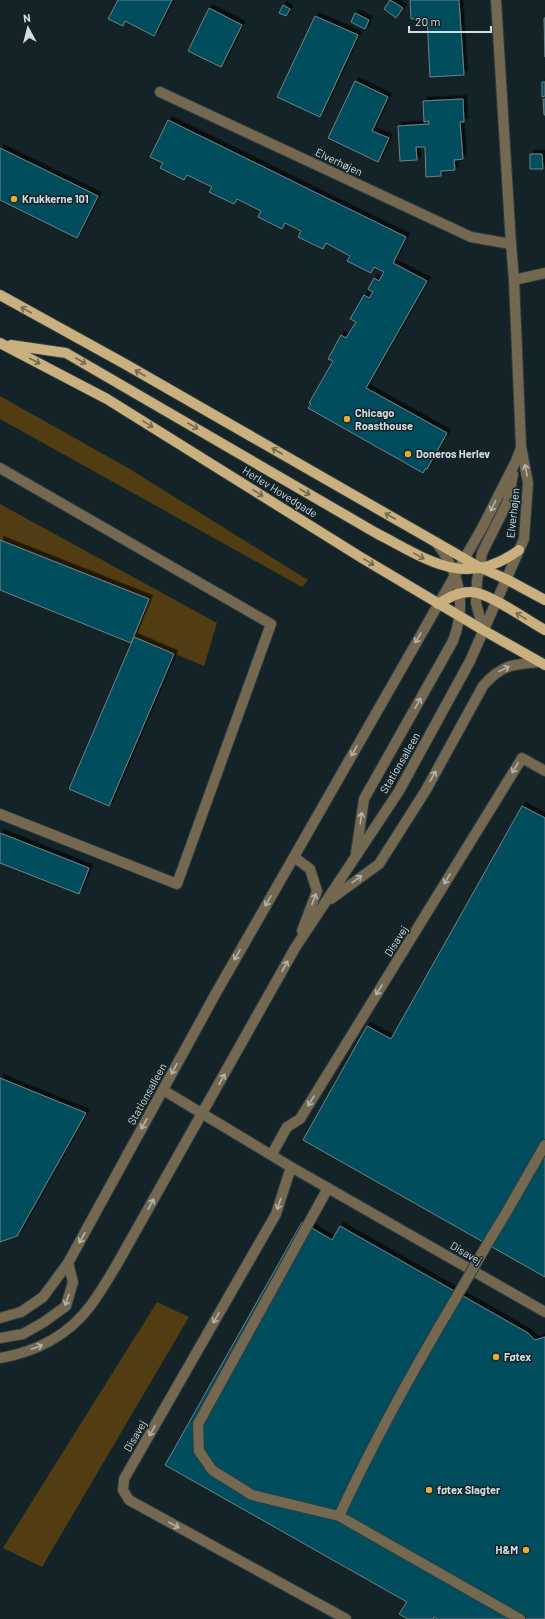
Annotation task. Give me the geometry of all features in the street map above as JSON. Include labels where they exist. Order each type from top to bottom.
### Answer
[{"type":"main road","points":[[0,295],[125,364],[480,567],[545,600]]},
{"type":"main road","points":[[1,344],[66,353],[376,533],[423,558],[444,567],[455,571],[470,570],[495,564],[520,550]]},
{"type":"main road","name":"Herlev Hovedgade","points":[[1,344],[107,399],[438,604],[542,664]]},
{"type":"main road","points":[[438,604],[454,594],[471,592],[476,593],[496,602],[545,630]]},
{"type":"street","name":"Elverhøjen","points":[[496,0],[514,280],[521,446],[528,483],[524,539],[506,579]]},
{"type":"street","name":"Elverhøjen","points":[[160,92],[471,237],[511,244]]},
{"type":"street","points":[[514,280],[545,272]]},
{"type":"street","name":"Elverhøjen","points":[[464,558],[482,528],[516,461],[521,446]]},
{"type":"street","points":[[483,630],[478,615],[476,593],[482,553],[508,501],[516,461]]},
{"type":"street","points":[[0,468],[271,624],[177,884],[0,814]]},
{"type":"street","points":[[356,857],[364,799],[453,641],[458,627],[460,617],[460,593],[455,571],[436,542]]},
{"type":"street","name":"Stationsalleen","points":[[0,1318],[21,1312],[44,1297],[68,1263],[216,993],[438,604],[455,571],[464,558]]},
{"type":"street","name":"Stationsalleen","points":[[0,1358],[18,1355],[46,1344],[71,1327],[91,1306],[116,1266],[295,948],[403,785],[470,661],[506,579]]},
{"type":"street","points":[[326,902],[379,864],[426,790],[483,686],[493,675],[511,665],[542,664]]},
{"type":"street","name":"Disavej","points":[[272,1154],[287,1127],[300,1119],[522,758],[545,772]]},
{"type":"street","name":"Stationsalleen","points":[[294,857],[310,869],[317,891],[295,948]]},
{"type":"street","name":"Disavej","points":[[163,1090],[272,1154],[291,1167],[545,1312]]},
{"type":"street","points":[[339,1516],[392,1411],[545,1144]]},
{"type":"street","name":"Disavej","points":[[291,1167],[276,1214],[124,1479],[123,1490],[129,1500],[346,1619]]},
{"type":"street","points":[[328,1188],[198,1424],[199,1451],[212,1470],[252,1495],[339,1516],[520,1619]]},
{"type":"street","points":[[0,1338],[23,1334],[44,1322],[66,1306],[73,1282],[68,1263]]},
{"type":"shaded area","points":[[0,396],[128,468],[308,580],[302,587],[0,419]]},
{"type":"shaded area","points":[[0,504],[217,623],[204,666],[134,637],[149,599],[0,540]]},
{"type":"shaded area","points":[[157,1302],[189,1317],[42,1567],[3,1548]]},
{"type":"building","points":[[118,0],[172,0],[154,36],[125,21],[123,26],[108,19]]},
{"type":"building","points":[[390,0],[403,8],[396,18],[384,9]]},
{"type":"building","points":[[410,0],[459,0],[464,75],[430,77],[427,18],[411,19]]},
{"type":"building","points":[[283,5],[290,9],[286,16],[279,13]]},
{"type":"building","points":[[209,8],[242,25],[221,67],[188,51]]},
{"type":"building","points":[[355,13],[369,20],[365,29],[351,22]]},
{"type":"building","points":[[315,16],[358,35],[320,117],[277,97]]},
{"type":"building","points":[[544,18],[545,18],[545,57]]},
{"type":"building","points":[[355,81],[388,97],[372,131],[389,138],[378,162],[328,138]]},
{"type":"building","points":[[542,82],[545,82],[545,96],[542,97]]},
{"type":"building","points":[[463,99],[464,122],[460,122],[463,159],[454,160],[455,170],[441,171],[441,176],[426,177],[425,147],[416,147],[417,160],[400,161],[398,126],[429,124],[429,121],[424,122],[423,101]]},
{"type":"building","points":[[543,99],[545,99],[545,115],[544,115]]},
{"type":"building","points":[[168,120],[406,237],[393,263],[427,281],[366,388],[447,433],[427,469],[425,469],[423,473],[308,408],[311,404],[309,403],[333,361],[328,359],[341,335],[346,338],[356,322],[350,319],[364,295],[369,298],[373,292],[368,289],[374,278],[379,281],[384,272],[374,267],[371,273],[347,261],[350,256],[326,243],[323,249],[298,237],[301,231],[285,223],[282,229],[258,217],[261,211],[237,199],[234,204],[209,192],[212,187],[187,175],[184,180],[160,168],[163,163],[150,157]]},
{"type":"building","points":[[0,148],[98,196],[77,238],[0,200]]},
{"type":"building","points":[[530,154],[542,154],[543,169],[530,169]]},
{"type":"building","points":[[0,540],[149,599],[131,643],[0,590]]},
{"type":"building","points":[[134,637],[174,654],[109,806],[69,789]]},
{"type":"building","points":[[522,806],[545,818],[545,1277],[303,1140],[367,1026],[391,1039]]},
{"type":"building","points":[[0,833],[89,868],[79,894],[0,863]]},
{"type":"building","points":[[0,1078],[86,1113],[17,1236],[0,1242]]},
{"type":"building","points":[[302,1222],[332,1240],[340,1226],[528,1333],[535,1340],[545,1337],[545,1619],[438,1619],[434,1617],[433,1619],[408,1619],[399,1614],[407,1602],[165,1465]]},
{"type":"place","name":"Krukkerne 101","points":[[14,199]]},
{"type":"place","name":"Chicago Roasthouse","points":[[347,419]]},
{"type":"place","name":"Doneros Herlev","points":[[408,454]]},
{"type":"place","name":"Føtex","points":[[496,1357]]},
{"type":"place","name":"føtex Slagter","points":[[429,1490]]},
{"type":"place","name":"H&M","points":[[526,1550]]}]
